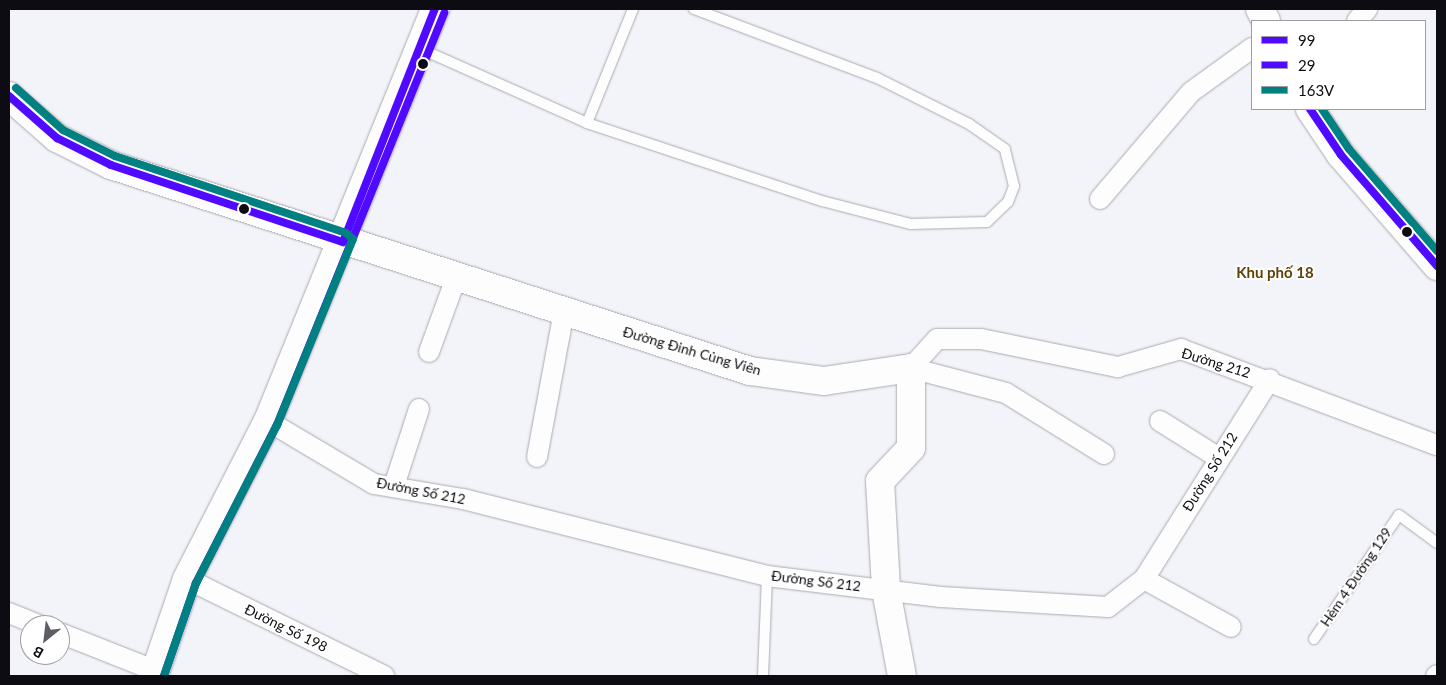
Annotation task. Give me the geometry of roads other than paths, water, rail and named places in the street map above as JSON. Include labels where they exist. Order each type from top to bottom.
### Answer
[{"type":"street","points":[[70,637],[155,673],[188,579],[268,421],[343,242],[435,9]]},
{"type":"street","points":[[1357,20],[1367,9]]},
{"type":"street","points":[[1100,200],[1191,92],[1251,49]]},
{"type":"street","name":"Đường Đinh Củng Viên","points":[[9,96],[57,138],[111,165],[343,242],[750,371],[824,381],[911,368]]},
{"type":"street","points":[[1311,110],[1341,155],[1437,266]]},
{"type":"street","points":[[429,352],[456,278]]},
{"type":"street","points":[[537,458],[564,312]]},
{"type":"street","name":"Đường 212","points":[[911,368],[937,339],[981,339],[1118,367],[1180,349],[1270,379],[1437,445]]},
{"type":"street","points":[[902,676],[886,590],[880,481],[911,448],[911,368],[1006,393],[1104,454]]},
{"type":"street","name":"Đường Số 212","points":[[268,421],[374,484],[464,499],[767,576],[886,590],[1108,608],[1144,579],[1270,379]]},
{"type":"street","points":[[394,486],[418,409]]},
{"type":"street","points":[[1160,421],[1219,458]]},
{"type":"street","name":"Đường Số 198","points":[[188,579],[384,676]]},
{"type":"street","points":[[1144,579],[1231,627]]},
{"type":"lane","points":[[587,123],[633,9]]},
{"type":"lane","points":[[420,49],[587,123],[822,201],[911,224],[986,222],[1008,202],[1014,186],[1005,149],[969,124],[877,78],[694,9]]},
{"type":"lane","name":"Hẻm 4 Đường 129","points":[[1314,639],[1399,515],[1437,543]]},
{"type":"lane","points":[[763,676],[767,576]]},
{"type":"district","name":"Khu phố 18","points":[[1275,273]]}]
